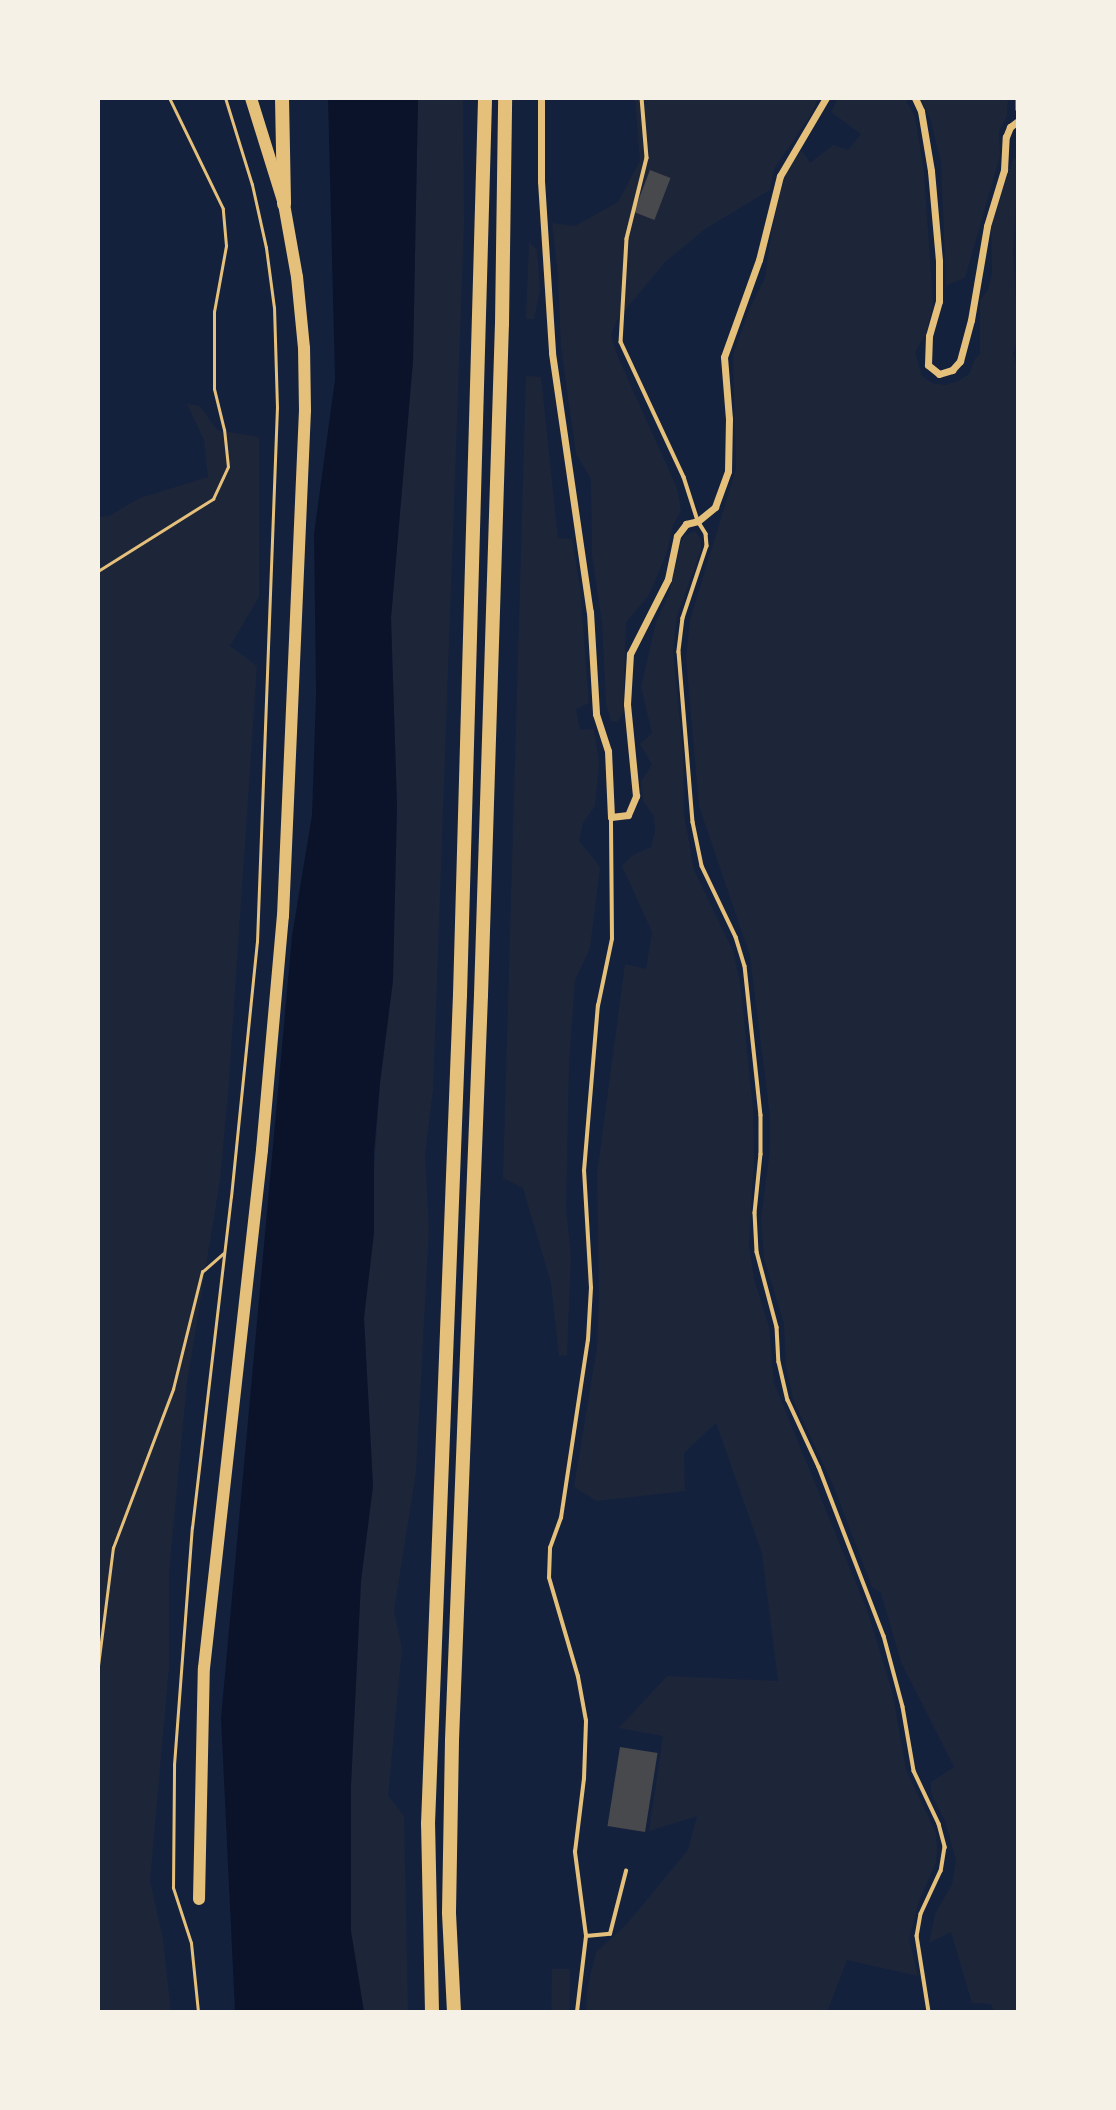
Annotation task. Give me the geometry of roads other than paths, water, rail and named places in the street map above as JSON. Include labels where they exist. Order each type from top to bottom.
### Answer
[{"type":"highway","points":[[282,98],[284,204]]},
{"type":"highway","points":[[432,2012],[428,1824],[461,981],[485,98]]},
{"type":"highway","points":[[454,2012],[449,1912],[452,1740],[482,981],[501,352],[505,98]]},
{"type":"main road","points":[[199,1899],[204,1668],[262,1150],[283,903],[305,410],[304,348],[297,277],[284,204],[251,98]]},
{"type":"street","points":[[541,98],[541,181],[552,353],[590,612],[596,714],[608,751],[611,817],[628,815],[636,796],[627,704],[630,654],[668,579],[677,536],[686,524],[698,521],[715,507],[728,471],[729,419],[724,357],[759,260],[780,176],[826,98]]},
{"type":"street","points":[[915,98],[921,111],[931,172],[939,261],[939,301],[929,336],[928,365],[939,374],[952,370],[960,361],[971,320],[988,226],[1004,170],[1006,137],[1010,127],[1018,121]]},
{"type":"lane","points":[[642,98],[647,158],[626,239],[621,342],[684,477],[698,521],[706,534],[706,546],[682,618],[679,652],[693,822],[702,866],[736,937],[746,966],[761,1115],[761,1154],[755,1213],[757,1252],[777,1327],[779,1362],[788,1400],[819,1467],[884,1636],[903,1707],[914,1771],[939,1824],[945,1847],[942,1871],[921,1914],[917,1936],[929,2012]]},
{"type":"lane","points":[[576,2012],[586,1936],[575,1852],[584,1779],[586,1721],[578,1677],[549,1578],[550,1548],[561,1517],[588,1340],[591,1288],[584,1171],[598,1006],[612,939],[611,817]]},
{"type":"lane","points":[[586,1936],[610,1934],[626,1871]]}]
